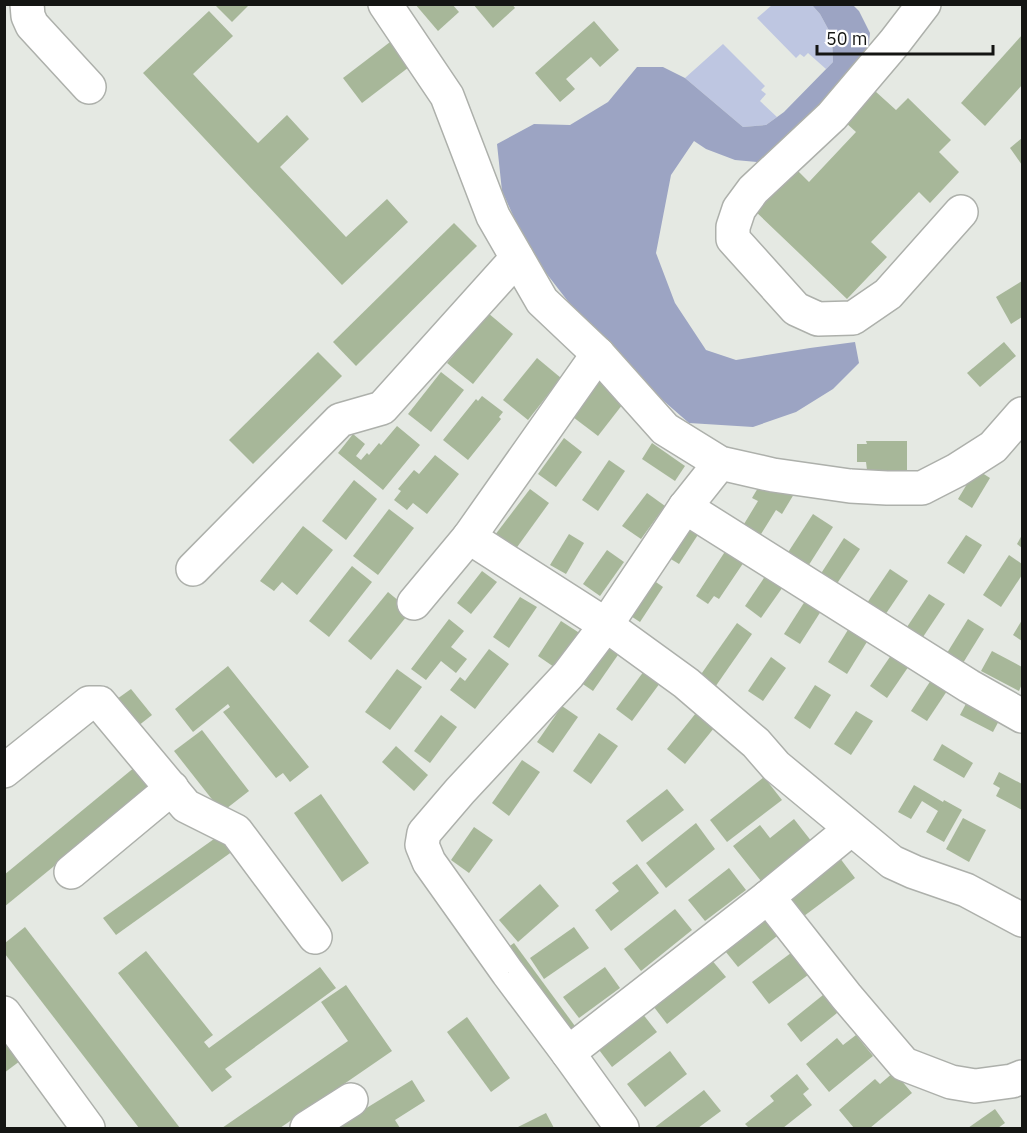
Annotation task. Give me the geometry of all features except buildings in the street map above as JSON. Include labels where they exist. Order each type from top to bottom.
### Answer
[{"type":"street","points":[[27,4],[28,16],[32,25],[88,87]]},
{"type":"street","points":[[385,4],[447,96],[493,216],[542,301],[598,354],[665,429],[720,463],[773,475],[850,486],[922,488],[957,470],[993,447],[1023,414]]},
{"type":"street","points":[[924,4],[832,116],[753,190],[739,209],[733,227],[733,238],[796,309],[818,319],[853,318],[888,294],[961,212]]},
{"type":"street","points":[[193,569],[340,420],[382,408],[517,258]]},
{"type":"street","points":[[414,603],[469,537],[598,354]]},
{"type":"street","points":[[622,1128],[429,862],[422,845],[424,833],[428,828],[568,675],[606,625],[685,507],[720,463]]},
{"type":"street","points":[[685,507],[969,686],[1023,716]]},
{"type":"street","points":[[469,537],[606,625],[686,683],[756,743],[776,766],[892,862],[966,890],[1023,920]]},
{"type":"street","points":[[4,771],[89,703],[100,703],[186,806],[236,831],[315,937]]},
{"type":"street","points":[[71,872],[172,788]]},
{"type":"street","points":[[568,1053],[768,897],[851,829]]},
{"type":"street","points":[[768,897],[846,996],[904,1064],[951,1082],[975,1086],[1012,1081],[1023,1077]]},
{"type":"street","points":[[4,1013],[88,1128]]},
{"type":"street","points":[[307,1128],[351,1100]]},
{"type":"shaded area","points":[[772,5],[812,5],[820,14],[832,36],[833,62],[826,69],[808,53],[804,57],[800,54],[796,58],[757,18]]},
{"type":"shaded area","points":[[812,5],[853,5],[859,11],[870,33],[867,61],[785,150],[757,162],[735,160],[706,149],[694,141],[671,175],[656,253],[675,303],[706,350],[736,360],[855,342],[859,363],[833,389],[796,412],[753,427],[689,423],[658,396],[584,322],[529,251],[502,191],[497,144],[534,124],[570,125],[608,102],[637,67],[663,67],[685,78],[743,127],[766,125],[784,112],[833,62],[832,36],[820,14]]},
{"type":"shaded area","points":[[723,44],[765,86],[761,90],[766,94],[760,101],[777,117],[766,125],[743,127],[685,78]]}]
